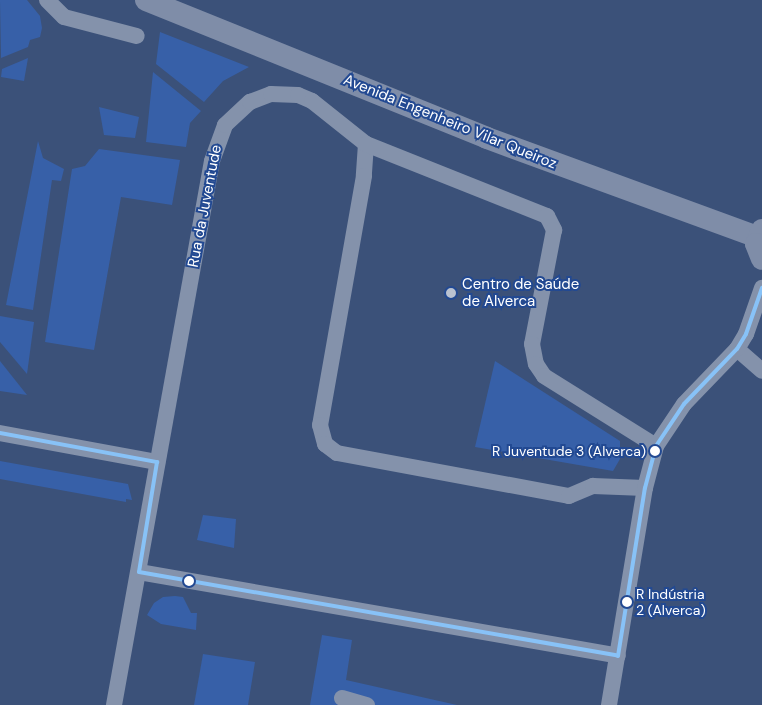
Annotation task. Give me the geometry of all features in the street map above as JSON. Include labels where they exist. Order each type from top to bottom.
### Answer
[{"type":"main road","name":"Avenida Engenheiro Vilar Queiroz","points":[[146,0],[487,138],[760,233],[756,250],[762,260]]},
{"type":"street","points":[[47,0],[64,17],[137,36]]},
{"type":"street","name":"Rua da Juventude","points":[[114,705],[212,161],[225,125],[250,102],[284,92],[312,101],[366,144],[547,216],[554,230],[532,344],[536,364],[544,376],[656,446]]},
{"type":"street","points":[[366,144],[359,204],[320,425],[325,444],[337,453],[569,496],[593,486],[645,488]]},
{"type":"street","points":[[609,705],[645,488],[656,446],[684,404],[737,349],[754,336],[762,288]]},
{"type":"street","points":[[737,349],[762,371]]},
{"type":"street","points":[[0,433],[158,462]]},
{"type":"street","points":[[139,572],[618,656]]},
{"type":"street","points":[[342,698],[367,705]]},
{"type":"shaded area","points":[[0,0],[27,0],[40,16],[42,28],[40,37],[30,40],[28,47],[1,58]]},
{"type":"shaded area","points":[[160,32],[249,67],[223,81],[204,102],[156,64]]},
{"type":"shaded area","points":[[28,58],[24,81],[1,77],[2,69]]},
{"type":"shaded area","points":[[153,72],[201,111],[190,123],[186,147],[146,142]]},
{"type":"shaded area","points":[[99,107],[139,117],[135,138],[104,135]]},
{"type":"shaded area","points":[[38,141],[43,158],[64,169],[61,181],[52,180],[33,310],[6,305]]},
{"type":"shaded area","points":[[99,149],[180,160],[172,205],[121,197],[94,350],[45,342],[72,169],[85,166]]},
{"type":"shaded area","points":[[0,316],[34,322],[27,374],[0,342]]},
{"type":"shaded area","points":[[0,361],[27,395],[0,391]]},
{"type":"shaded area","points":[[495,361],[620,441],[620,459],[613,471],[475,447]]},
{"type":"shaded area","points":[[0,461],[128,484],[132,500],[126,499],[126,502],[0,479]]},
{"type":"shaded area","points":[[203,515],[236,519],[234,548],[197,540]]},
{"type":"shaded area","points":[[163,597],[183,597],[191,613],[197,613],[196,630],[161,624],[147,615],[154,603]]},
{"type":"shaded area","points":[[322,635],[352,640],[346,680],[457,705],[310,705]]},
{"type":"shaded area","points":[[203,654],[255,662],[248,705],[194,705]]},
{"type":"transit line","points":[[0,433],[157,462],[139,572],[618,656],[645,488],[656,446],[684,404],[737,349],[746,334],[762,288]]},
{"type":"place","name":"Centro de Saúde de Alverca","points":[[451,293]]},
{"type":"place","name":"R Juventude 3 (Alverca)","points":[[655,451]]},
{"type":"place","name":"R Indústria 2 (Alverca)","points":[[627,602]]}]
